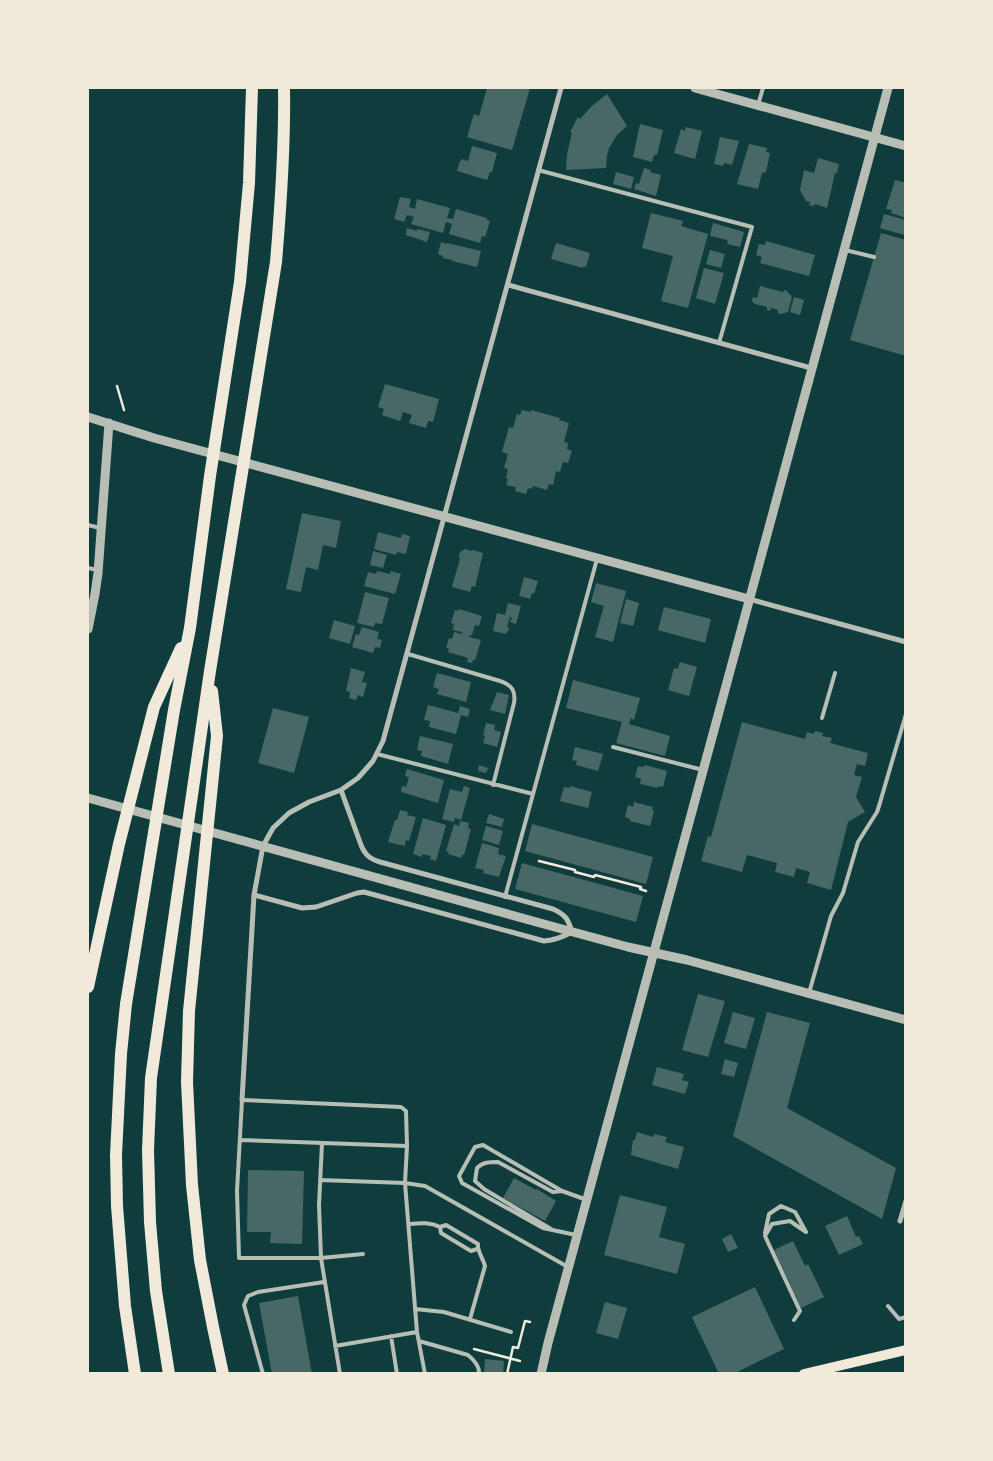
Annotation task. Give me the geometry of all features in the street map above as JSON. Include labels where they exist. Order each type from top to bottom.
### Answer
[{"type":"highway","points":[[135,1374],[125,1306],[117,1206],[117,1138],[121,1054],[134,955],[174,710],[190,628],[210,476],[240,282],[249,183],[252,88]]},
{"type":"highway","points":[[169,1374],[156,1291],[150,1222],[148,1150],[151,1078],[210,671],[276,262],[284,139],[284,88]]},
{"type":"highway","points":[[88,987],[119,844],[154,707],[190,628]]},
{"type":"highway","points":[[210,671],[217,736],[189,1011],[187,1082],[191,1175],[200,1260],[223,1374]]},
{"type":"main road","points":[[809,1373],[906,1350]]},
{"type":"street","points":[[242,1100],[254,895],[263,846],[273,828],[281,819],[299,807],[341,790],[358,778],[377,754],[387,731],[561,88]]},
{"type":"street","points":[[695,88],[906,146]]},
{"type":"street","points":[[541,1374],[568,1267],[888,88]]},
{"type":"street","points":[[508,285],[812,368]]},
{"type":"street","points":[[88,417],[154,438],[906,642]]},
{"type":"street","points":[[88,629],[90,605],[99,570],[109,423]]},
{"type":"street","points":[[341,790],[363,852],[368,857],[380,862],[553,909],[563,913],[569,920],[572,932]]},
{"type":"street","points":[[88,798],[572,932],[687,960],[906,1020]]},
{"type":"street","points":[[254,895],[302,908],[316,907],[364,892],[544,941],[563,938],[572,932]]},
{"type":"street","points":[[900,1221],[906,1202]]},
{"type":"lane","points":[[758,105],[764,88]]},
{"type":"lane","points":[[538,170],[752,227],[719,343]]},
{"type":"lane","points":[[843,250],[874,257]]},
{"type":"lane","points":[[88,525],[102,528]]},
{"type":"lane","points":[[505,897],[597,558]]},
{"type":"lane","points":[[88,568],[99,570]]},
{"type":"lane","points":[[408,654],[500,681],[508,684],[513,689],[515,696],[514,704],[492,785]]},
{"type":"lane","points":[[822,718],[835,673]]},
{"type":"lane","points":[[809,993],[831,916],[843,893],[858,842],[877,812],[906,714]]},
{"type":"lane","points":[[613,747],[703,770]]},
{"type":"lane","points":[[377,754],[533,794]]},
{"type":"lane","points":[[363,1254],[320,1258],[239,1258],[237,1191],[242,1100],[401,1107],[406,1111],[405,1184],[417,1332],[425,1374]]},
{"type":"lane","points":[[240,1140],[407,1146]]},
{"type":"lane","points":[[322,1143],[319,1205],[320,1258],[340,1374]]},
{"type":"lane","points":[[577,1235],[543,1228],[462,1183],[459,1176],[475,1147],[483,1145],[562,1192],[587,1200]]},
{"type":"lane","points":[[553,1230],[484,1189],[475,1181],[475,1173],[481,1164],[498,1162],[553,1192],[562,1192]]},
{"type":"lane","points":[[320,1180],[425,1186],[568,1267]]},
{"type":"lane","points":[[765,1236],[772,1224],[790,1220],[806,1232],[795,1212],[781,1206],[769,1214],[765,1236],[800,1311],[794,1320]]},
{"type":"lane","points":[[409,1224],[429,1223],[440,1227],[446,1226],[478,1244],[477,1249],[483,1258],[485,1266],[470,1319]]},
{"type":"lane","points":[[440,1227],[440,1233],[471,1250],[477,1249]]},
{"type":"lane","points":[[263,1374],[244,1305],[248,1296],[258,1292],[324,1282]]},
{"type":"lane","points":[[888,1306],[899,1319],[906,1317]]},
{"type":"lane","points":[[415,1309],[444,1312],[511,1332]]},
{"type":"lane","points":[[335,1346],[417,1332]]},
{"type":"lane","points":[[391,1336],[397,1374]]},
{"type":"lane","points":[[419,1341],[468,1355],[475,1360],[479,1374]]},
{"type":"path","points":[[117,386],[124,410]]},
{"type":"path","points":[[539,861],[576,870],[575,872],[594,877],[595,875],[640,887],[640,889],[646,891]]},
{"type":"path","points":[[507,1374],[513,1347],[518,1348],[525,1321],[530,1322]]},
{"type":"path","points":[[467,1347],[520,1361]]},
{"type":"building","points":[[487,88],[530,88],[512,150],[467,137],[474,114],[479,116]]},
{"type":"building","points":[[607,94],[627,126],[617,135],[609,148],[606,168],[566,170],[567,154],[572,133],[570,132],[578,117],[580,119]]},
{"type":"building","points":[[640,124],[663,130],[657,155],[654,155],[652,162],[633,157]]},
{"type":"building","points":[[686,127],[702,131],[695,159],[674,153],[681,129],[685,131]]},
{"type":"building","points":[[720,137],[739,141],[732,165],[724,163],[723,166],[714,164]]},
{"type":"building","points":[[749,144],[767,148],[766,152],[770,153],[766,172],[762,173],[758,189],[737,184]]},
{"type":"building","points":[[472,146],[497,153],[492,172],[490,172],[487,180],[457,171],[462,159],[468,161]]},
{"type":"building","points":[[818,158],[839,164],[827,208],[815,204],[814,206],[809,205],[810,202],[806,201],[800,190],[804,170],[814,173]]},
{"type":"building","points":[[644,168],[661,175],[656,196],[634,189],[636,183],[639,184]]},
{"type":"building","points":[[616,172],[634,177],[631,189],[613,184]]},
{"type":"building","points":[[895,180],[906,183],[906,218],[891,213],[892,210],[886,209]]},
{"type":"building","points":[[400,197],[411,199],[409,207],[415,209],[417,199],[450,208],[447,218],[453,219],[456,209],[487,218],[490,221],[485,237],[482,236],[480,243],[449,234],[452,224],[446,222],[443,233],[411,224],[414,217],[407,215],[404,222],[394,219]]},
{"type":"building","points":[[651,213],[683,221],[681,226],[708,234],[688,308],[661,301],[673,256],[642,248]]},
{"type":"building","points":[[884,214],[906,220],[904,235],[880,228]]},
{"type":"building","points":[[713,223],[744,232],[740,247],[727,244],[728,240],[710,236]]},
{"type":"building","points":[[407,228],[430,232],[427,242],[406,235]]},
{"type":"building","points":[[881,233],[906,240],[906,356],[850,340]]},
{"type":"building","points":[[766,241],[815,255],[809,276],[760,263],[762,257],[756,255],[759,244],[765,245]]},
{"type":"building","points":[[441,242],[481,251],[477,267],[443,258],[443,256],[438,254]]},
{"type":"building","points":[[556,243],[590,253],[586,267],[583,266],[583,268],[551,259]]},
{"type":"building","points":[[710,250],[725,254],[721,268],[706,264]]},
{"type":"building","points":[[704,268],[724,273],[715,304],[696,298]]},
{"type":"building","points":[[760,286],[783,292],[784,290],[787,291],[792,297],[788,312],[781,314],[778,313],[778,310],[771,308],[770,311],[767,310],[767,307],[755,304],[752,301],[753,297],[757,298]]},
{"type":"building","points":[[794,297],[804,300],[800,315],[790,312]]},
{"type":"building","points":[[385,384],[439,399],[433,422],[428,421],[426,428],[409,423],[412,415],[403,412],[400,421],[382,415],[384,409],[378,407]]},
{"type":"building","points":[[522,410],[531,412],[531,410],[560,418],[559,420],[569,423],[564,442],[568,443],[567,449],[572,451],[568,463],[563,462],[560,472],[556,471],[553,485],[549,484],[547,490],[533,486],[532,489],[528,488],[526,494],[515,491],[516,487],[506,485],[508,469],[504,468],[508,454],[502,452],[509,427],[513,428],[517,414],[520,415]]},
{"type":"building","points":[[302,513],[341,521],[336,548],[323,545],[318,570],[306,567],[301,592],[286,589]]},
{"type":"building","points":[[378,532],[401,538],[402,534],[410,536],[406,554],[397,552],[396,555],[374,549]]},
{"type":"building","points":[[465,549],[483,553],[475,587],[472,586],[470,592],[452,587],[460,559],[460,552]]},
{"type":"building","points":[[373,551],[387,555],[383,568],[370,565]]},
{"type":"building","points":[[377,571],[390,574],[391,571],[401,574],[395,594],[364,586],[368,572],[376,574]]},
{"type":"building","points":[[524,577],[538,581],[534,594],[532,593],[530,599],[519,596]]},
{"type":"building","points":[[596,583],[626,591],[613,642],[595,637],[604,606],[591,602]]},
{"type":"building","points":[[365,592],[389,598],[382,624],[375,623],[374,627],[357,623]]},
{"type":"building","points":[[626,599],[639,603],[633,626],[620,623]]},
{"type":"building","points":[[508,603],[521,606],[516,624],[510,622],[512,617],[510,617],[507,627],[509,628],[506,634],[493,631],[497,613],[505,615]]},
{"type":"building","points":[[664,607],[711,619],[705,643],[658,630]]},
{"type":"building","points":[[459,609],[482,616],[479,626],[475,625],[472,635],[469,637],[481,640],[475,660],[472,663],[467,662],[468,658],[448,652],[449,649],[446,648],[449,638],[452,639],[454,632],[462,634],[462,632],[453,630],[454,624],[451,623],[455,610],[458,611]]},
{"type":"building","points":[[334,620],[355,626],[350,644],[329,638]]},
{"type":"building","points":[[362,627],[379,632],[377,639],[382,640],[380,648],[375,647],[373,653],[352,647],[356,634],[359,635]]},
{"type":"building","points":[[680,662],[697,667],[689,696],[668,690],[674,668],[678,669]]},
{"type":"building","points":[[351,668],[365,672],[362,682],[367,683],[363,697],[358,695],[356,700],[349,698],[350,692],[346,691]]},
{"type":"building","points":[[437,673],[471,682],[466,702],[437,694],[439,689],[433,687]]},
{"type":"building","points":[[573,680],[640,698],[634,720],[631,718],[629,724],[670,736],[665,756],[616,743],[622,722],[566,708]]},
{"type":"building","points":[[497,692],[509,695],[505,714],[490,710]]},
{"type":"building","points":[[428,705],[458,713],[460,706],[470,709],[468,717],[461,715],[456,734],[429,727],[430,721],[424,720]]},
{"type":"building","points":[[273,708],[309,717],[294,773],[258,763]]},
{"type":"building","points":[[742,722],[805,739],[807,732],[814,734],[815,731],[823,733],[822,736],[832,738],[830,743],[868,753],[865,766],[857,764],[854,775],[862,777],[856,797],[865,812],[848,822],[831,890],[807,883],[810,872],[796,868],[794,877],[775,872],[777,863],[747,855],[742,872],[701,861],[708,836],[711,837]]},
{"type":"building","points":[[486,723],[495,725],[494,730],[501,732],[497,747],[483,743]]},
{"type":"building","points":[[420,736],[453,744],[448,764],[421,756],[422,751],[417,750]]},
{"type":"building","points":[[575,747],[603,754],[598,771],[576,765],[577,761],[572,760]]},
{"type":"building","points":[[479,765],[488,768],[486,773],[478,771]]},
{"type":"building","points":[[645,765],[667,771],[663,787],[659,786],[658,788],[640,784],[641,779],[635,777],[638,766],[644,767]]},
{"type":"building","points":[[407,769],[444,780],[438,803],[401,792],[402,786],[406,787],[409,777],[405,776]]},
{"type":"building","points":[[464,786],[470,788],[461,820],[455,818],[454,822],[442,819],[450,789],[462,792]]},
{"type":"building","points":[[570,786],[592,792],[588,808],[560,801],[564,787],[570,788]]},
{"type":"building","points":[[634,802],[653,807],[652,810],[654,811],[650,826],[630,821],[630,819],[625,817],[628,805],[633,807]]},
{"type":"building","points":[[400,810],[408,812],[407,815],[416,817],[409,841],[406,840],[405,846],[388,842]]},
{"type":"building","points":[[489,814],[504,819],[502,827],[486,823]]},
{"type":"building","points":[[423,818],[446,825],[436,861],[430,859],[431,856],[422,854],[422,857],[413,854]]},
{"type":"building","points":[[460,821],[469,823],[468,828],[471,829],[464,855],[461,858],[448,854],[449,852],[446,851],[454,824],[459,826]]},
{"type":"building","points":[[532,824],[653,857],[646,884],[525,851]]},
{"type":"building","points":[[486,826],[503,831],[499,845],[482,840]]},
{"type":"building","points":[[482,843],[499,848],[498,854],[506,856],[499,877],[483,873],[484,870],[475,868]]},
{"type":"building","points":[[522,863],[643,896],[636,922],[515,889]]},
{"type":"building","points":[[698,994],[725,1001],[708,1057],[682,1050]]},
{"type":"building","points":[[733,1012],[755,1018],[746,1049],[724,1043]]},
{"type":"building","points":[[767,1012],[810,1023],[787,1108],[896,1168],[882,1219],[733,1136]]},
{"type":"building","points":[[725,1059],[738,1063],[734,1077],[721,1074]]},
{"type":"building","points":[[657,1067],[684,1074],[682,1080],[689,1082],[685,1094],[652,1085]]},
{"type":"building","points":[[637,1132],[653,1137],[654,1134],[667,1137],[665,1142],[684,1147],[678,1169],[631,1155],[633,1140],[635,1140]]},
{"type":"building","points":[[248,1170],[304,1171],[302,1244],[270,1243],[271,1232],[247,1232]]},
{"type":"building","points":[[514,1178],[556,1201],[545,1221],[503,1198]]},
{"type":"building","points":[[620,1195],[667,1207],[659,1237],[685,1244],[677,1274],[604,1255]]},
{"type":"building","points":[[847,1216],[856,1237],[859,1236],[863,1244],[839,1255],[825,1226]]},
{"type":"building","points":[[731,1234],[738,1248],[728,1252],[722,1239]]},
{"type":"building","points":[[793,1241],[805,1266],[808,1264],[824,1297],[801,1308],[774,1250]]},
{"type":"building","points":[[755,1287],[784,1349],[733,1374],[719,1374],[692,1317]]},
{"type":"building","points":[[298,1296],[312,1374],[272,1374],[259,1303]]},
{"type":"building","points":[[605,1302],[627,1308],[618,1339],[596,1333]]},
{"type":"building","points":[[485,1359],[504,1361],[503,1374],[484,1374]]}]
